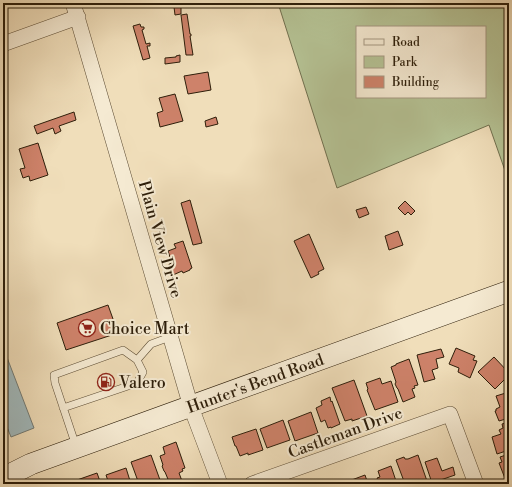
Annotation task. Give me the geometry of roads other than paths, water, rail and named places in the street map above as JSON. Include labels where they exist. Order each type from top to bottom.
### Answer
[{"type":"street","points":[[3,44],[76,10]]},
{"type":"street","name":"Plain View Drive","points":[[76,10],[170,337],[191,406],[220,484]]},
{"type":"street","name":"Hunter's Bend Road","points":[[3,478],[31,464],[509,291]]},
{"type":"street","name":"Castleman Drive","points":[[252,484],[450,414],[476,484]]},
{"type":"lane","points":[[137,360],[151,344],[170,337]]},
{"type":"lane","points":[[64,408],[136,383],[143,372],[137,360],[123,350],[54,375],[55,383],[77,448]]},
{"type":"water","points":[[3,347],[34,428],[11,437],[3,417]]},
{"type":"place","name":"Choice Mart","points":[[87,328]]},
{"type":"place","name":"Valero","points":[[106,382]]}]
